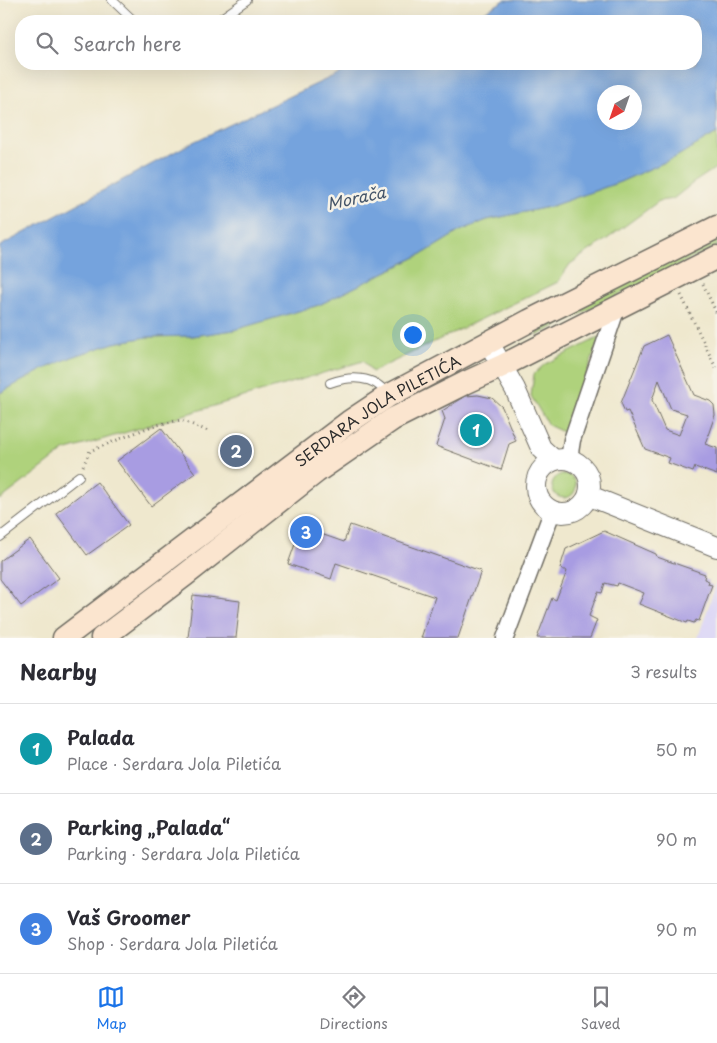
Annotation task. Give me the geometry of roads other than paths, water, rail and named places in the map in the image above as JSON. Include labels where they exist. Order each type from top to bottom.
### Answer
[{"type":"main road","name":"SERDARA JOLA PILETIĆA","points":[[64,638],[334,434],[388,396],[529,321],[717,227]]},
{"type":"main road","name":"SERDARA JOLA PILETIĆA","points":[[102,638],[316,472],[393,419],[717,257]]},
{"type":"street","points":[[489,343],[541,448],[562,460],[580,464],[588,473],[591,484],[590,496],[578,510],[570,513],[552,512],[542,503],[536,491],[536,482],[539,473],[546,465],[562,460],[572,440],[617,307]]},
{"type":"street","points":[[590,496],[717,547]]},
{"type":"street","points":[[505,638],[552,512]]},
{"type":"lane","points":[[113,0],[128,15]]},
{"type":"lane","points":[[226,15],[247,0]]},
{"type":"lane","points":[[330,383],[342,379],[366,379],[380,386],[388,396]]},
{"type":"lane","points":[[0,536],[79,476]]},
{"type":"water","name":"Morača","points":[[505,0],[717,0],[717,133],[674,158],[620,182],[549,207],[487,220],[460,231],[426,252],[319,305],[234,330],[193,336],[147,337],[114,343],[72,357],[42,370],[0,393],[0,246],[191,143],[346,70],[702,70],[702,15],[479,15]]},
{"type":"place","name":"Palada","points":[[476,430]]},
{"type":"place","name":"Parking „Palada“","points":[[236,451]]},
{"type":"place","name":"Vaš Groomer","points":[[306,532]]}]
